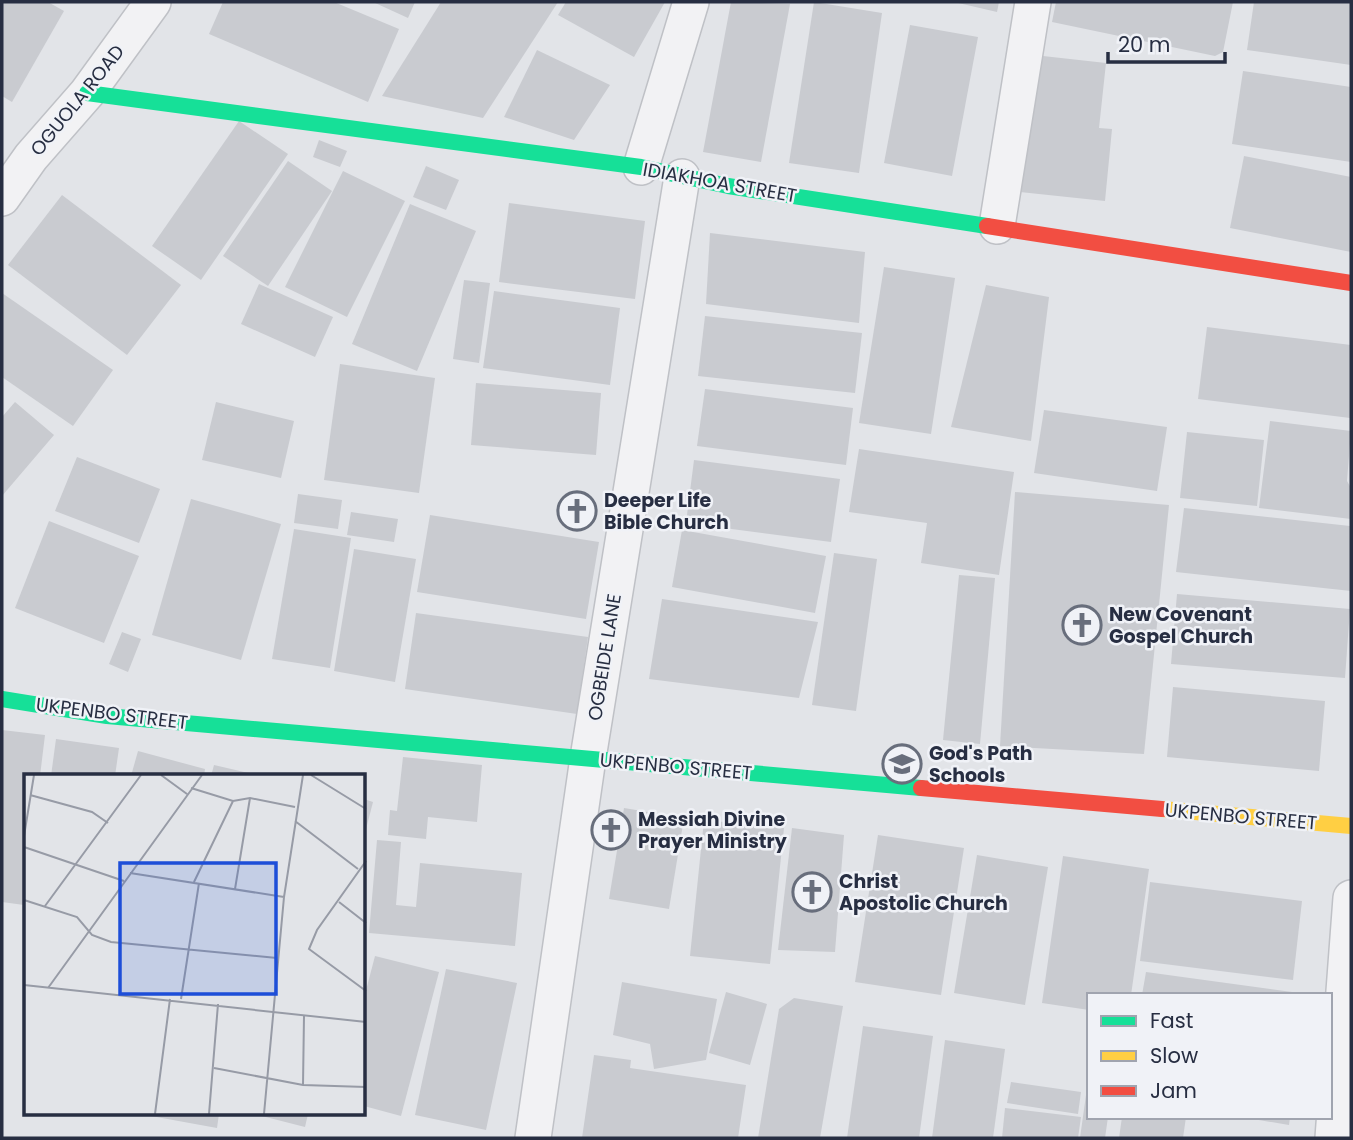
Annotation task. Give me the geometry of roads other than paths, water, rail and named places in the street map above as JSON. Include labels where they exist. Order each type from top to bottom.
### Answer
[{"type":"street","name":"OGUOLA ROAD","points":[[2,198],[16,151],[86,93],[153,2]]},
{"type":"street","points":[[641,167],[691,2]]},
{"type":"street","points":[[997,226],[1033,2]]},
{"type":"street","name":"IDIAKHOA STREET","points":[[86,93],[641,167],[682,177],[1351,284]]},
{"type":"street","name":"OGBEIDE LANE","points":[[533,1138],[588,758],[682,177]]},
{"type":"street","name":"UKPENBO STREET","points":[[2,699],[107,716],[1351,826]]},
{"type":"street","points":[[1333,1138],[1351,898]]},
{"type":"place","name":"Deeper Life Bible Church","points":[[577,511]]},
{"type":"place","name":"New Covenant Gospel Church","points":[[1082,625]]},
{"type":"place","name":"God's Path Schools","points":[[902,764]]},
{"type":"place","name":"Messiah Divine Prayer Ministry","points":[[611,830]]},
{"type":"place","name":"Christ Apostolic Church","points":[[812,892]]}]
